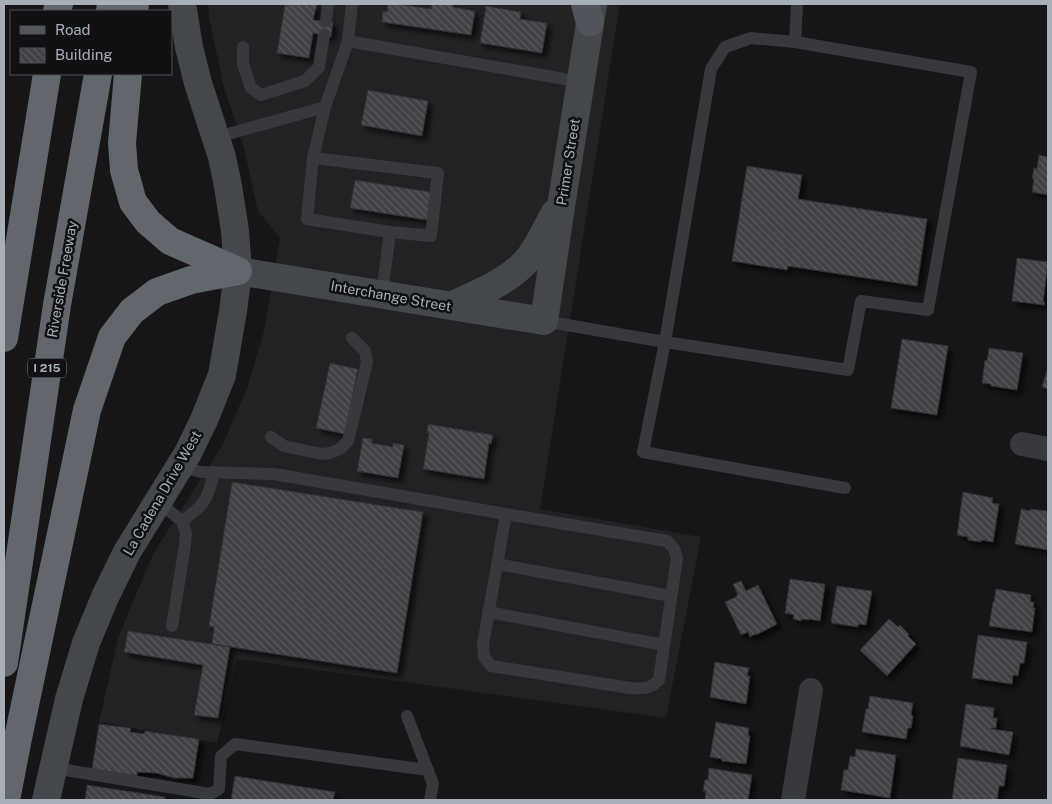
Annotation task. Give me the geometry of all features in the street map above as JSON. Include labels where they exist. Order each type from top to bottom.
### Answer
[{"type":"highway","points":[[4,338],[47,75]]},
{"type":"highway","name":"Riverside Freeway","points":[[4,663],[57,305],[98,75]]},
{"type":"highway","points":[[128,75],[122,143],[124,170],[133,202],[148,222],[170,241],[238,271]]},
{"type":"highway","points":[[6,800],[87,410],[112,337],[132,311],[157,292],[191,280],[238,271]]},
{"type":"main road","name":"La Cadena Drive West","points":[[46,800],[71,692],[86,643],[105,597],[127,552],[188,453],[204,420],[222,375],[233,311],[238,271],[235,231],[228,186],[222,157],[198,83],[189,47],[182,4]]},
{"type":"main road","name":"Primer Street","points":[[544,321],[581,82],[589,10]]},
{"type":"main road","points":[[451,306],[500,283],[529,258],[562,200]]},
{"type":"main road","name":"Interchange Street","points":[[238,271],[544,321]]},
{"type":"street","points":[[1022,444],[1048,449]]},
{"type":"street","points":[[793,800],[811,690]]},
{"type":"lane","points":[[326,21],[328,4]]},
{"type":"lane","points":[[313,158],[438,174],[431,236],[390,232],[307,219],[313,158],[325,107],[348,41],[352,4]]},
{"type":"lane","points":[[795,42],[797,4]]},
{"type":"lane","points":[[243,46],[243,64],[251,88],[261,95],[305,81],[319,67],[324,35]]},
{"type":"lane","points":[[544,321],[665,342],[848,370],[861,301],[928,310],[971,72],[795,42],[751,38],[726,47],[711,68],[665,342],[643,452],[845,488]]},
{"type":"lane","points":[[348,41],[581,82]]},
{"type":"lane","points":[[216,138],[325,107]]},
{"type":"lane","points":[[382,294],[390,232]]},
{"type":"lane","points":[[272,437],[284,446],[322,454],[340,449],[348,441],[367,362],[365,351],[352,338]]},
{"type":"lane","points":[[180,466],[202,472],[274,474],[667,541],[674,549],[677,558],[659,680],[653,686],[642,689],[490,666],[484,657],[483,644],[506,514]]},
{"type":"lane","points":[[182,522],[207,499],[214,472]]},
{"type":"lane","points":[[158,502],[182,522],[186,533],[172,626]]},
{"type":"lane","points":[[497,564],[671,596]]},
{"type":"lane","points":[[488,612],[664,645]]},
{"type":"lane","points":[[407,716],[432,784],[430,800]]},
{"type":"lane","points":[[54,768],[210,794],[219,789],[221,756],[235,744],[428,770]]},
{"type":"shaded area","points":[[208,4],[620,4],[540,509],[701,537],[666,718],[237,659],[217,743],[99,722],[118,638],[153,554],[223,444],[247,388],[264,331],[280,238],[258,211],[243,144],[223,84]]},
{"type":"building","points":[[285,4],[317,4],[313,20],[333,22],[331,37],[313,33],[309,58],[277,53]]},
{"type":"building","points":[[388,4],[431,9],[432,4],[453,4],[453,7],[475,11],[471,35],[382,22],[383,11],[387,12]]},
{"type":"building","points":[[486,6],[521,12],[520,19],[547,23],[542,53],[480,43]]},
{"type":"building","points":[[368,90],[428,101],[422,136],[361,125]]},
{"type":"building","points":[[1039,155],[1048,157],[1048,195],[1032,192],[1034,179],[1032,178],[1034,168],[1037,169]]},
{"type":"building","points":[[747,166],[802,175],[798,199],[927,219],[917,286],[788,266],[787,270],[732,261]]},
{"type":"building","points":[[355,180],[431,192],[427,220],[350,208]]},
{"type":"building","points":[[1017,258],[1048,262],[1044,305],[1012,301]]},
{"type":"building","points":[[902,339],[948,346],[937,415],[891,408]]},
{"type":"building","points":[[989,348],[1023,353],[1017,390],[982,383],[985,360],[987,361]]},
{"type":"building","points":[[330,363],[358,369],[345,434],[316,428]]},
{"type":"building","points":[[1048,367],[1048,389],[1042,387]]},
{"type":"building","points":[[428,424],[493,435],[491,444],[489,443],[484,479],[423,469],[429,433],[427,433]]},
{"type":"building","points":[[363,438],[372,439],[372,443],[393,447],[393,443],[404,445],[398,478],[357,471]]},
{"type":"building","points":[[232,482],[423,512],[397,673],[212,644],[214,627],[209,626]]},
{"type":"building","points":[[963,492],[993,498],[992,503],[999,504],[993,542],[968,540],[968,537],[957,535]]},
{"type":"building","points":[[1021,509],[1047,511],[1048,550],[1015,544]]},
{"type":"building","points":[[790,579],[825,584],[820,621],[801,619],[801,621],[793,619],[794,615],[785,613]]},
{"type":"building","points":[[741,581],[746,591],[758,585],[777,624],[750,637],[748,632],[741,635],[725,602],[738,595],[733,584]]},
{"type":"building","points":[[837,586],[872,591],[866,625],[858,624],[858,627],[832,623]]},
{"type":"building","points":[[996,589],[1031,595],[1030,602],[1034,602],[1033,608],[1035,608],[1032,632],[989,626]]},
{"type":"building","points":[[889,619],[898,627],[900,625],[916,644],[887,676],[860,650]]},
{"type":"building","points":[[128,631],[230,647],[218,718],[194,715],[203,665],[124,652]]},
{"type":"building","points":[[978,635],[1027,642],[1024,663],[1020,663],[1018,676],[1013,675],[1012,684],[972,678]]},
{"type":"building","points":[[715,662],[749,668],[747,676],[750,676],[746,704],[710,697]]},
{"type":"building","points":[[870,696],[913,703],[911,728],[908,728],[906,739],[862,732]]},
{"type":"building","points":[[966,704],[994,708],[993,718],[997,718],[996,728],[991,729],[1013,732],[1009,755],[960,746]]},
{"type":"building","points":[[716,722],[749,728],[748,735],[750,736],[746,764],[722,761],[722,759],[710,757]]},
{"type":"building","points":[[99,724],[131,728],[130,732],[144,734],[145,731],[199,739],[193,778],[174,778],[156,773],[137,772],[137,776],[92,769]]},
{"type":"building","points":[[856,749],[896,755],[890,798],[841,790],[844,770],[848,770],[850,756],[855,757]]},
{"type":"building","points":[[958,758],[1007,765],[1004,786],[999,786],[997,800],[952,800]]},
{"type":"building","points":[[709,768],[752,775],[748,800],[705,800],[706,791],[703,791],[705,780],[708,780]]},
{"type":"building","points":[[235,776],[335,792],[333,800],[231,800]]},
{"type":"building","points":[[87,785],[165,797],[165,800],[85,800]]}]
